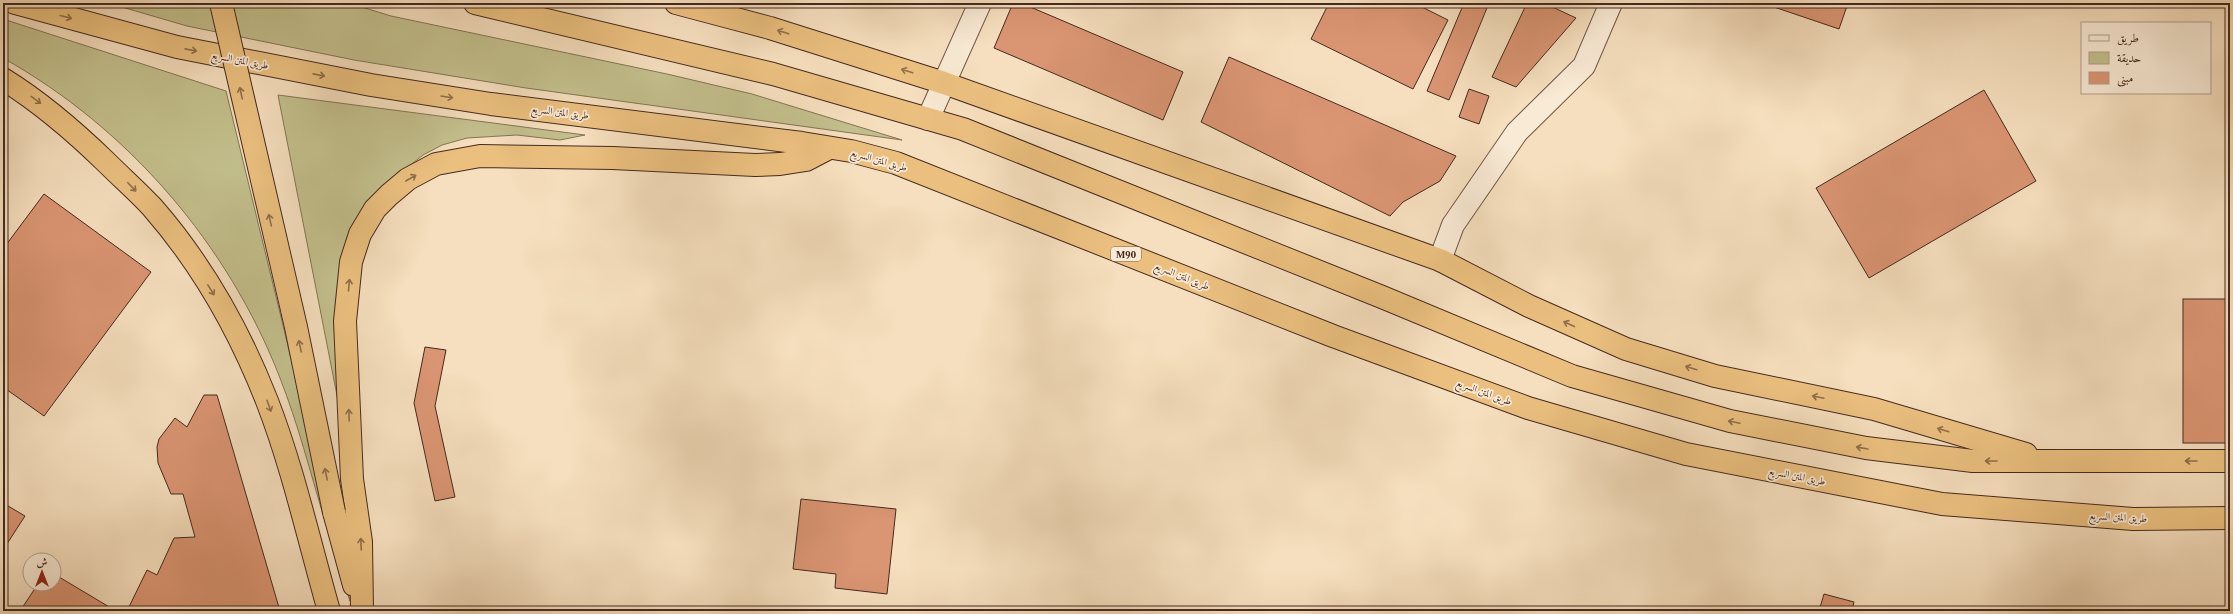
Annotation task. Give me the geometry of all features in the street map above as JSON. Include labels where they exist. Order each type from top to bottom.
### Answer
[{"type":"highway","name":"طريق المتن السريع","points":[[15,3],[177,47],[371,85],[491,104],[706,130],[829,148],[896,163],[1334,336],[1528,408],[1686,454],[1942,504],[2133,519],[2230,518]]},
{"type":"highway","points":[[221,3],[296,327],[334,512],[361,611]]},
{"type":"highway","points":[[476,3],[773,74],[970,132],[1382,297],[1572,376],[1730,421],[1866,448],[1973,461],[2230,461]]},
{"type":"highway","points":[[676,3],[770,28],[944,83],[1440,260],[1529,306],[1626,349],[1715,376],[1874,409],[2048,461]]},
{"type":"highway","points":[[3,79],[27,94],[65,123],[153,208],[195,265],[236,330],[264,395],[279,438],[329,611]]},
{"type":"highway","points":[[361,611],[361,542],[352,479],[345,321],[351,262],[360,234],[375,209],[389,195],[408,179],[436,164],[480,156],[612,158],[755,165],[806,160],[829,148]]},
{"type":"lane","points":[[928,119],[980,3]]},
{"type":"lane","points":[[1440,260],[1453,225],[1517,132],[1584,66],[1611,3]]},
{"type":"green space","points":[[108,3],[349,3],[391,16],[667,74],[752,94],[902,140],[526,88],[354,60],[187,26]]},
{"type":"green space","points":[[3,19],[226,91],[350,601],[298,430],[280,378],[258,329],[232,281],[202,236],[169,194],[132,155],[92,119],[49,86],[3,58]]},
{"type":"green space","points":[[278,95],[585,135],[560,140],[517,135],[467,138],[442,145],[423,155],[403,171],[359,225],[342,421]]},
{"type":"building","points":[[1013,3],[1021,3],[1183,72],[1163,120],[994,48]]},
{"type":"building","points":[[1329,3],[1414,3],[1448,20],[1413,89],[1311,39]]},
{"type":"building","points":[[1464,3],[1489,3],[1449,100],[1427,91]]},
{"type":"building","points":[[1527,3],[1544,3],[1576,18],[1516,87],[1492,77]]},
{"type":"building","points":[[1769,3],[1848,3],[1839,29],[1768,5]]},
{"type":"building","points":[[1229,57],[1456,156],[1440,181],[1403,202],[1390,216],[1201,122]]},
{"type":"building","points":[[1469,89],[1489,96],[1479,124],[1459,117]]},
{"type":"building","points":[[1984,90],[2036,181],[1869,278],[1816,188]]},
{"type":"building","points":[[44,194],[151,272],[44,416],[3,387],[3,249]]},
{"type":"building","points":[[2183,299],[2230,299],[2230,443],[2183,443]]},
{"type":"building","points":[[425,347],[446,350],[435,406],[455,497],[435,501],[414,403]]},
{"type":"building","points":[[204,395],[217,395],[280,611],[127,611],[147,570],[157,575],[174,538],[195,537],[183,494],[171,494],[158,463],[157,447],[159,439],[175,418],[187,427]]},
{"type":"building","points":[[801,499],[896,509],[887,594],[835,588],[836,574],[793,569]]},
{"type":"building","points":[[3,503],[25,516],[3,550]]},
{"type":"building","points":[[62,579],[116,611],[20,611],[33,592],[62,592]]},
{"type":"building","points":[[1824,594],[1854,602],[1852,611],[1819,611]]}]
